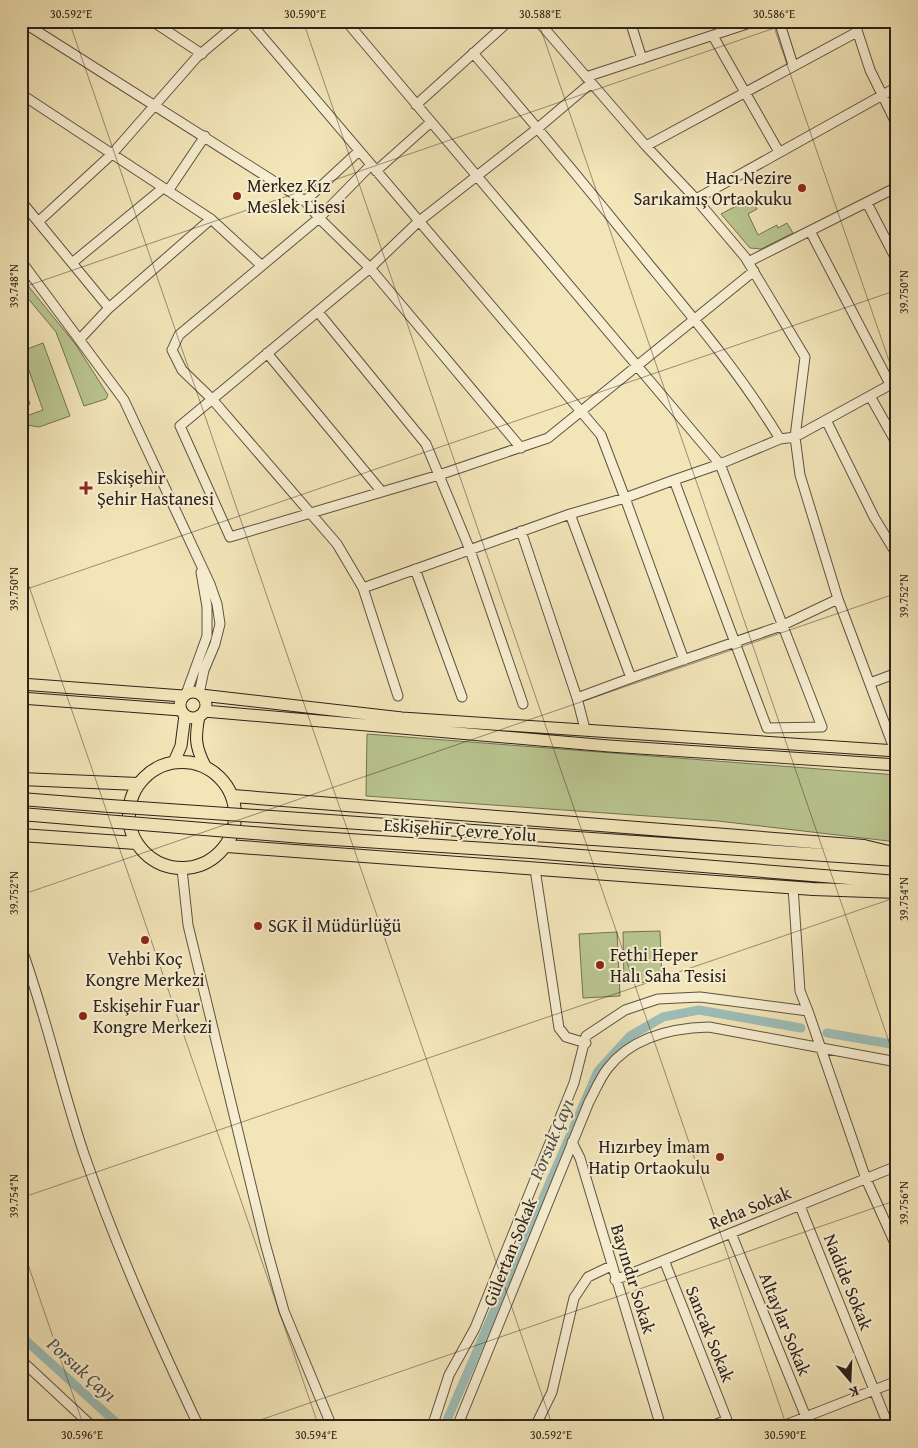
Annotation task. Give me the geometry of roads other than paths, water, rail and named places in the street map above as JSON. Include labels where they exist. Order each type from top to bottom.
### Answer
[{"type":"highway","points":[[174,762],[190,762],[205,766],[217,774],[233,796],[236,813],[234,830],[227,846],[215,858],[199,866],[182,869],[164,866],[148,857],[136,843],[130,829],[129,813],[132,798],[138,784],[160,766],[174,762]]},
{"type":"highway","points":[[21,779],[138,784]]},
{"type":"highway","points":[[233,796],[864,846],[897,854]]},
{"type":"highway","name":"Eskişehir Çevre Yolu","points":[[21,799],[897,860]]},
{"type":"highway","name":"Eskişehir Çevre Yolu","points":[[21,814],[303,837],[532,852],[897,882]]},
{"type":"highway","points":[[21,835],[136,843]]},
{"type":"highway","points":[[227,846],[793,887],[897,892]]},
{"type":"main road","points":[[21,684],[184,695],[193,692],[402,718],[896,751]]},
{"type":"main road","points":[[200,694],[205,700],[195,737],[197,750],[205,766]]},
{"type":"main road","points":[[174,762],[181,746],[183,712],[180,702],[184,695]]},
{"type":"main road","points":[[21,698],[183,712],[191,718],[201,714],[628,747],[897,765]]},
{"type":"street","points":[[21,21],[32,25],[305,201],[319,218],[370,268],[521,448]]},
{"type":"street","points":[[152,21],[178,40],[202,54]]},
{"type":"street","points":[[38,222],[112,154],[202,54],[240,21]]},
{"type":"street","points":[[249,21],[580,413],[601,435],[684,660]]},
{"type":"street","points":[[346,21],[720,464],[781,626],[822,727],[767,728],[733,643],[674,480]]},
{"type":"street","points":[[416,105],[508,21]]},
{"type":"street","points":[[538,21],[646,146],[696,199],[748,262],[805,356],[796,437],[800,475],[838,599],[896,751]]},
{"type":"street","points":[[630,21],[642,59]]},
{"type":"street","points":[[754,271],[639,367],[548,438],[439,475],[230,537],[180,426],[370,268],[418,222],[538,128],[589,80],[642,59],[756,21]]},
{"type":"street","points":[[779,21],[793,65]]},
{"type":"street","points":[[854,21],[881,96],[897,125]]},
{"type":"street","points":[[646,146],[857,32]]},
{"type":"street","points":[[714,36],[779,152]]},
{"type":"street","points":[[473,53],[538,128],[695,321],[755,398],[780,439]]},
{"type":"street","points":[[696,199],[897,87]]},
{"type":"street","points":[[21,94],[211,219],[261,266]]},
{"type":"street","points":[[398,696],[364,588],[337,544],[212,399],[182,370],[172,350],[179,335],[319,218],[374,168],[431,122]]},
{"type":"street","points":[[72,263],[166,189],[205,136]]},
{"type":"street","points":[[305,201],[359,151]]},
{"type":"street","points":[[748,262],[897,187]]},
{"type":"street","points":[[21,201],[109,308]]},
{"type":"street","points":[[866,203],[897,261]]},
{"type":"street","points":[[80,339],[109,308],[211,219]]},
{"type":"street","points":[[364,588],[521,531],[624,498],[720,464],[780,439],[796,437],[893,383],[810,231]]},
{"type":"street","points":[[21,261],[124,400],[163,479],[210,584],[218,604],[220,624],[215,644],[204,670],[200,694]]},
{"type":"street","points":[[318,312],[426,444],[470,550],[523,704]]},
{"type":"street","points":[[267,353],[382,492]]},
{"type":"street","points":[[870,396],[897,444]]},
{"type":"street","points":[[826,420],[874,516],[897,555]]},
{"type":"street","points":[[570,514],[631,678]]},
{"type":"street","points":[[521,531],[577,698],[585,729]]},
{"type":"street","points":[[184,695],[207,636],[207,607],[202,576],[191,544]]},
{"type":"street","points":[[415,569],[462,697]]},
{"type":"street","points":[[577,698],[781,626],[838,599]]},
{"type":"street","points":[[870,683],[897,673]]},
{"type":"street","points":[[182,869],[188,924],[267,1251],[284,1311],[332,1427]]},
{"type":"street","points":[[535,869],[559,1028],[566,1037],[586,1043]]},
{"type":"street","points":[[793,887],[800,991],[866,1179],[897,1248]]},
{"type":"street","points":[[21,947],[33,980],[84,1154],[159,1341],[199,1427]]},
{"type":"street","points":[[432,1427],[449,1375],[475,1328],[500,1270],[574,1083],[586,1043],[586,1036],[625,1010],[658,999],[709,998],[808,1011]]},
{"type":"street","name":"Gülertan Sokak","points":[[457,1427],[589,1102],[608,1067],[630,1047],[654,1036],[681,1028],[709,1027],[897,1062]]},
{"type":"street","name":"Bayındır Sokak","points":[[572,1142],[580,1158],[615,1280],[661,1427]]},
{"type":"street","name":"Reha Sokak","points":[[615,1280],[897,1166]]},
{"type":"street","name":"Nadide Sokak","points":[[800,1206],[889,1427]]},
{"type":"street","name":"Altaylar Sokak","points":[[731,1233],[810,1427]]},
{"type":"street","name":"Sancak Sokak","points":[[664,1260],[728,1423]]},
{"type":"street","points":[[535,1427],[552,1392],[574,1298],[588,1277],[611,1266]]},
{"type":"street","points":[[21,1360],[93,1427]]},
{"type":"street","points":[[780,1427],[897,1381]]},
{"type":"street","points":[[709,1427],[728,1423]]},
{"type":"waterway","name":"Porsuk Çayı","points":[[444,1427],[598,1071],[630,1036],[663,1017],[699,1010],[801,1028]]},
{"type":"waterway","name":"Porsuk Çayı","points":[[827,1033],[897,1045]]},
{"type":"waterway","name":"Porsuk Çayı","points":[[21,1336],[121,1427]]},
{"type":"place","name":"Hacı Nezire Sarıkamış Ortaokuku","points":[[802,188]]},
{"type":"place","name":"Merkez Kız Meslek Lisesi","points":[[237,196]]},
{"type":"place","name":"Eskişehir Şehir Hastanesi","points":[[86,488]]},
{"type":"place","name":"SGK İl Müdürlüğü","points":[[258,926]]},
{"type":"place","name":"Vehbi Koç Kongre Merkezi","points":[[145,940]]},
{"type":"place","name":"Fethi Heper Halı Saha Tesisi","points":[[600,965]]},
{"type":"place","name":"Eskişehir Fuar Kongre Merkezi","points":[[83,1016]]},
{"type":"place","name":"Hızırbey İmam Hatip Ortaokulu","points":[[720,1157]]}]
